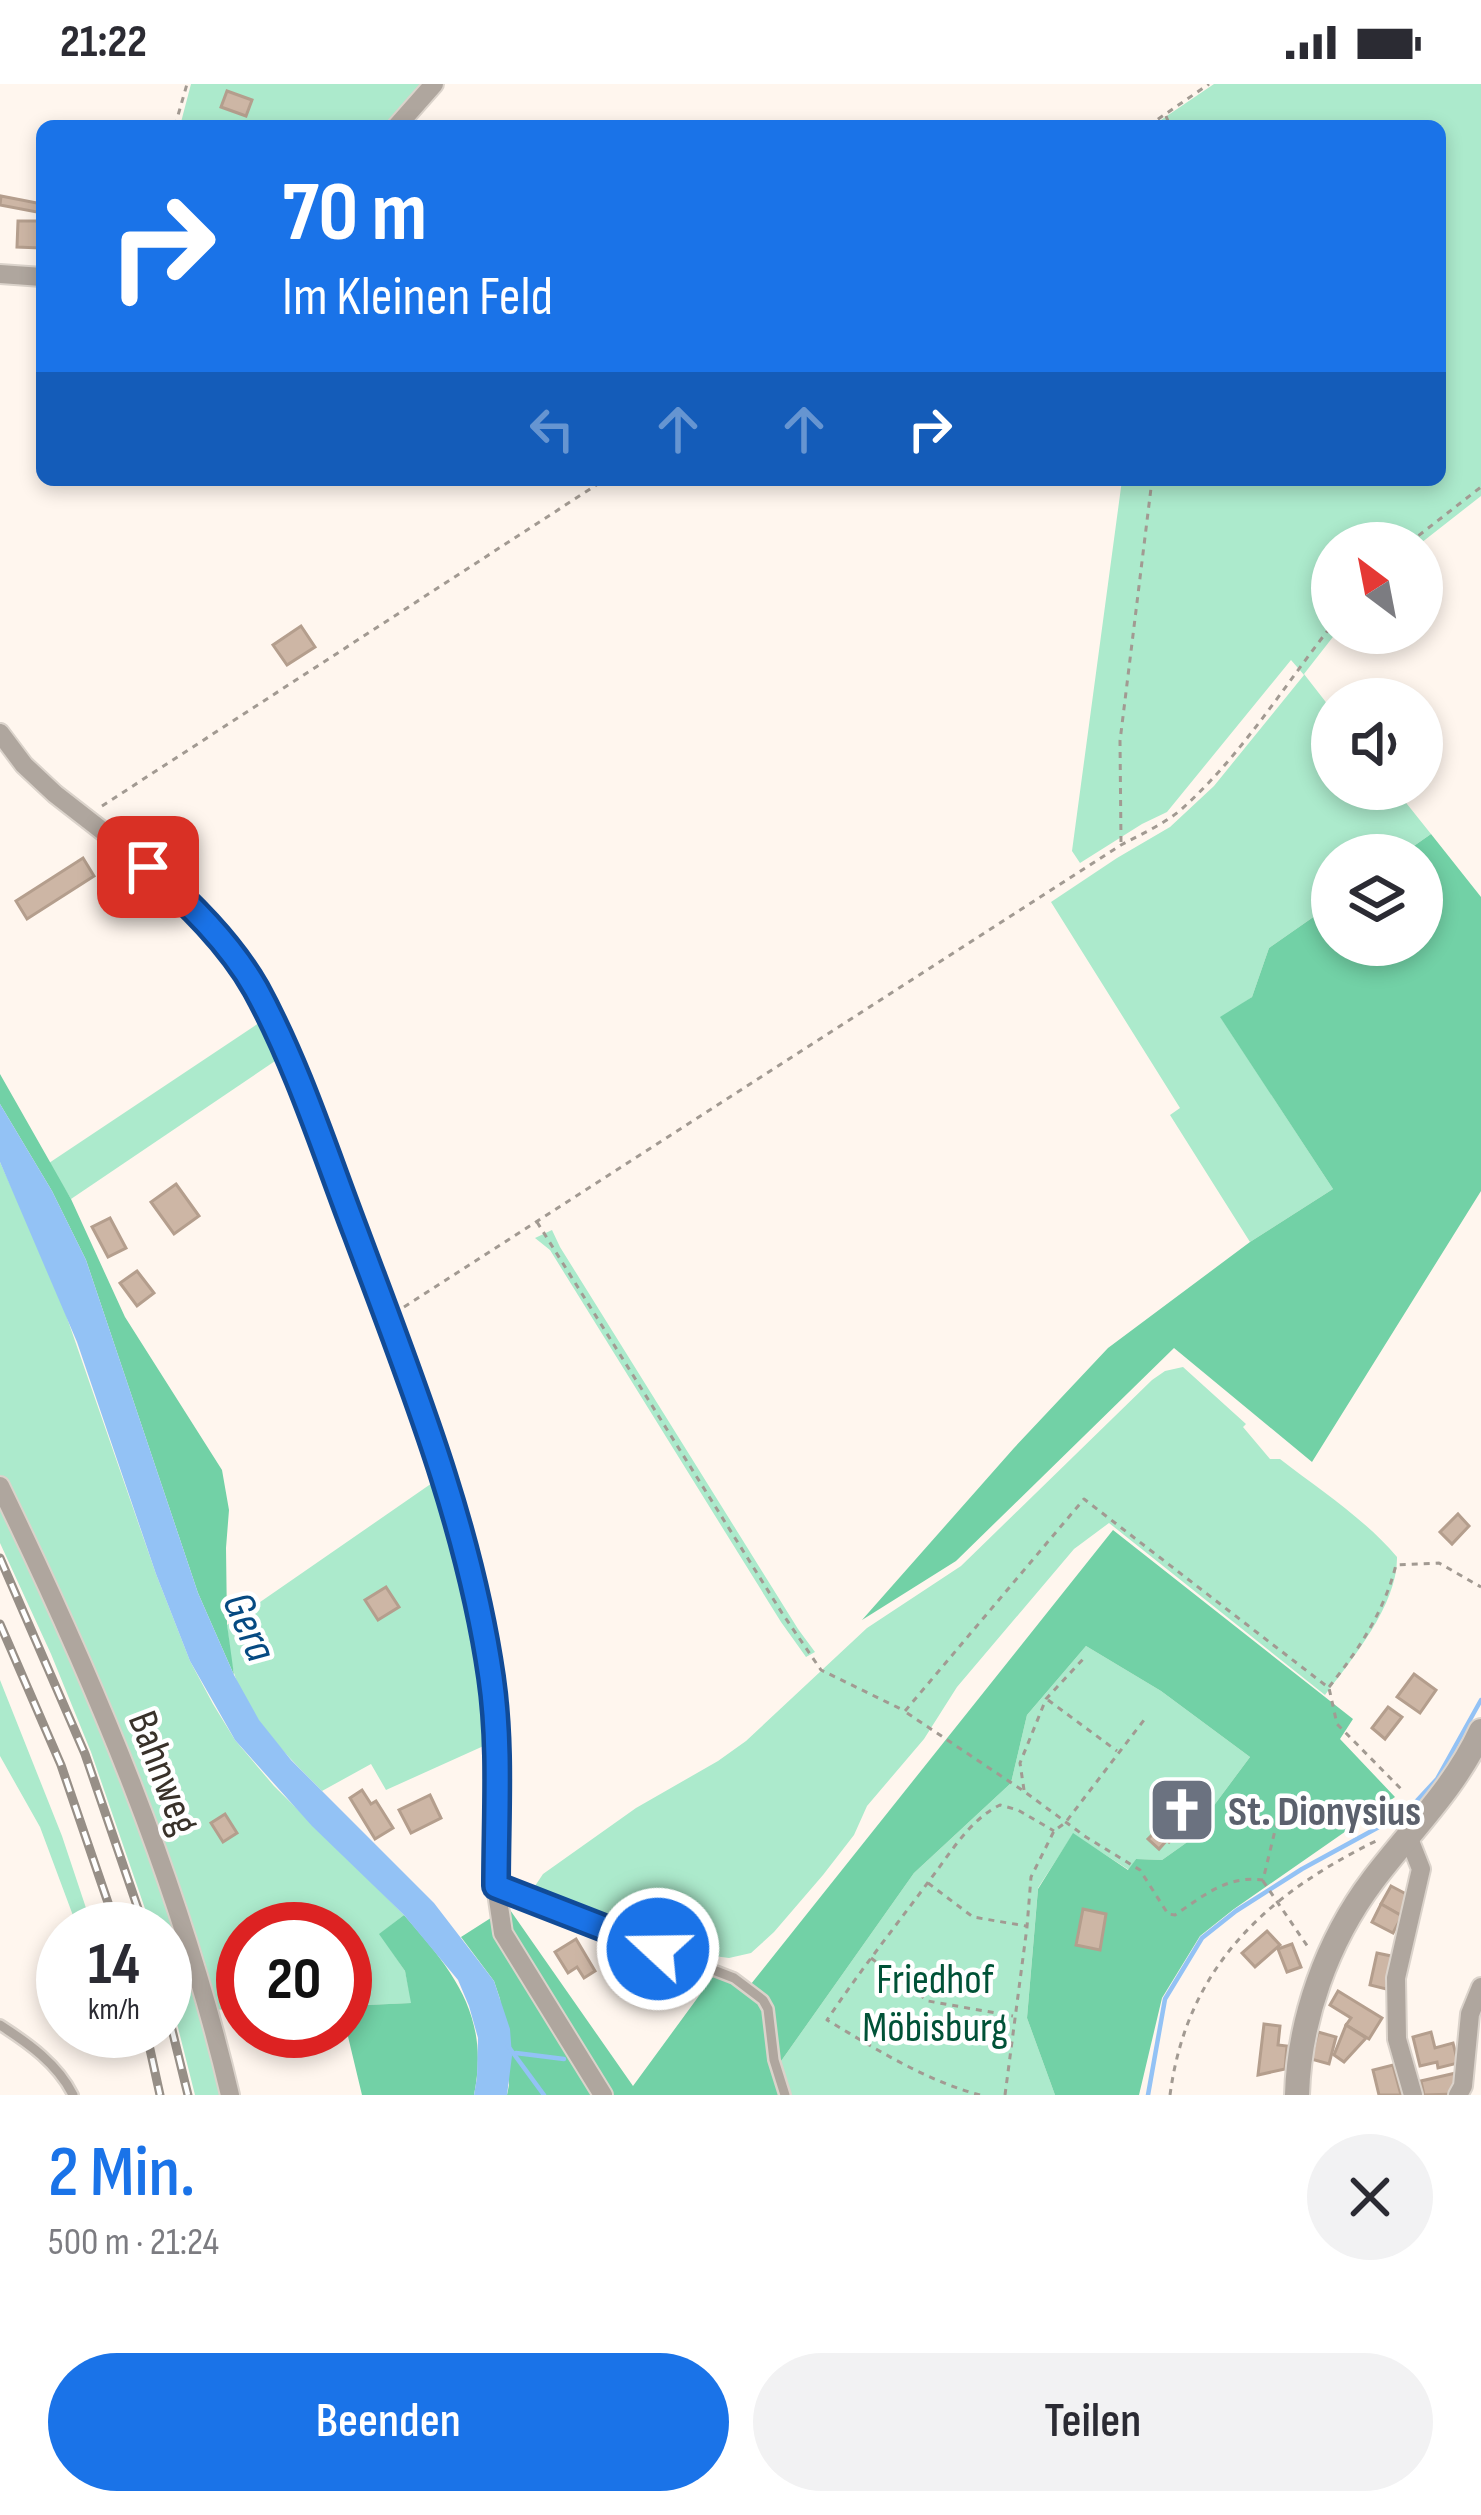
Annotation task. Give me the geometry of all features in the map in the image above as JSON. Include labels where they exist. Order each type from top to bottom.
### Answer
[{"type":"street","points":[[402,120],[434,84]]},
{"type":"street","points":[[0,274],[36,277]]},
{"type":"street","points":[[0,733],[24,765],[55,794],[168,884],[254,986],[312,1118],[388,1318],[442,1471],[463,1549],[497,1719],[496,1886],[503,1933],[603,2095]]},
{"type":"street","name":"Bahnweg","points":[[0,1486],[86,1669],[163,1867],[198,1972],[230,2095]]},
{"type":"street","points":[[1297,2095],[1306,2021],[1346,1922],[1370,1884],[1475,1754],[1481,1731]]},
{"type":"street","points":[[1408,1836],[1420,1869],[1396,1978],[1397,2039],[1413,2095]]},
{"type":"street","points":[[1458,2095],[1463,2086],[1470,2014],[1481,1987]]},
{"type":"lane","points":[[496,1886],[734,1978],[752,1991],[768,2009],[783,2094]]},
{"type":"lane","points":[[0,2025],[48,2061],[73,2095]]},
{"type":"path","points":[[177,120],[187,84]]},
{"type":"path","points":[[1157,120],[1209,84]]},
{"type":"path","points":[[1166,114],[1168,120]]},
{"type":"path","points":[[86,816],[595,486]]},
{"type":"path","points":[[1121,844],[1120,741],[1151,486]]},
{"type":"path","points":[[1436,522],[1481,487]]},
{"type":"path","points":[[388,1318],[1121,844],[1166,820],[1233,753],[1311,652]]},
{"type":"path","points":[[537,1222],[821,1670],[905,1711],[1140,1870],[1168,1914],[1175,1915],[1231,1881],[1263,1880]]},
{"type":"path","points":[[905,1711],[1084,1498],[1328,1688],[1337,1724],[1402,1791]]},
{"type":"path","points":[[1328,1688],[1366,1639],[1396,1565],[1439,1563],[1481,1587]]},
{"type":"path","points":[[1025,1792],[1020,1763],[1046,1699],[1085,1657]]},
{"type":"path","points":[[1046,1699],[1119,1753]]},
{"type":"path","points":[[1005,2095],[1031,1877],[1054,1831],[1144,1720]]},
{"type":"path","points":[[980,2095],[890,2058],[827,2020],[870,1956],[985,1812],[1000,1805],[1054,1831]]},
{"type":"path","points":[[1278,1818],[1263,1880],[1314,1956],[1326,1966]]},
{"type":"path","points":[[1169,2095],[1203,1988],[1221,1958],[1277,1902],[1342,1858],[1385,1837],[1408,1836]]},
{"type":"path","points":[[928,1883],[973,1917],[1028,1927]]},
{"type":"path","points":[[870,1956],[928,2002],[1015,2016]]},
{"type":"green space","points":[[191,84],[421,84],[388,120],[182,120]]},
{"type":"green space","points":[[1214,84],[1481,84],[1481,496],[1443,526],[1443,522],[1311,522],[1311,654],[1320,654],[1304,674],[1311,683],[1311,810],[1412,810],[1431,834],[1311,834],[1311,919],[1269,948],[1252,997],[1221,1018],[1333,1189],[1250,1242],[1170,1115],[1180,1108],[1051,902],[1170,827],[1214,786],[1304,675],[1291,660],[1167,812],[1080,863],[1072,851],[1121,486],[1446,486],[1446,120],[1161,120]]},
{"type":"green space","points":[[1443,849],[1481,897],[1481,1191],[1312,1462],[1174,1348],[956,1561],[862,1620],[1108,1348],[1250,1242],[1333,1189],[1220,1017],[1252,997],[1269,948],[1311,919],[1311,966],[1443,966]]},
{"type":"green space","points":[[262,1021],[278,1059],[71,1199],[49,1163]]},
{"type":"green space","points":[[0,1074],[71,1199],[125,1317],[222,1470],[229,1510],[227,1624],[234,1675],[198,1593],[86,1260],[0,1104]]},
{"type":"green space","points":[[0,1162],[57,1289],[190,1661],[235,1740],[274,1786],[404,1915],[380,1934],[405,1971],[412,2003],[372,2005],[372,1902],[216,1902],[216,2010],[205,2010],[226,2095],[195,2095],[186,2058],[192,2058],[192,1902],[143,1902],[91,1752],[0,1543]]},
{"type":"green space","points":[[552,1230],[815,1652],[806,1657],[781,1622],[550,1250],[535,1238]]},
{"type":"green space","points":[[1183,1367],[1246,1424],[1243,1427],[1270,1459],[1280,1459],[1342,1505],[1397,1557],[1382,1612],[1325,1695],[1109,1523],[1074,1549],[957,1687],[924,1739],[867,1806],[854,1835],[751,1953],[729,1958],[699,1954],[552,1898],[535,1886],[543,1874],[636,1808],[746,1741],[867,1628],[961,1566],[1152,1380]]},
{"type":"green space","points":[[435,1481],[477,1645],[488,1744],[386,1790],[371,1764],[322,1791],[249,1706],[234,1673],[227,1625]]},
{"type":"green space","points":[[1113,1530],[1353,1719],[1340,1739],[1395,1797],[1200,1936],[1162,1998],[1139,2095],[1055,2095],[1027,2018],[1038,1889],[1073,1833],[1128,1870],[1136,1859],[1162,1860],[1186,1843],[1250,1757],[1161,1691],[1086,1646],[1027,1715],[1011,1783],[914,1873],[779,2064],[788,2083],[785,2095],[507,2095],[500,1999],[494,1981],[461,1937],[508,1907],[633,2086],[715,1974],[747,1989]]},
{"type":"green space","name":"Friedhof Möbisburg","points":[[1086,1646],[1161,1691],[1250,1757],[1186,1843],[1162,1860],[1136,1859],[1129,1870],[1073,1834],[1038,1888],[1027,2018],[1055,2095],[785,2095],[779,2064],[914,1873],[1011,1783],[1027,1715]],"holes":[[[1195,1781],[1205,1783],[1209,1793],[1169,1841],[1159,1849],[1148,1840]]]},
{"type":"green space","points":[[0,1680],[84,1902],[68,1902],[40,1827],[0,1756]]},
{"type":"green space","points":[[404,1915],[452,1976],[472,2018],[477,2042],[474,2095],[362,2095],[353,2058],[372,2058],[372,2005],[411,2003],[405,1971],[379,1934]]},
{"type":"water","points":[[0,1104],[86,1260],[198,1593],[234,1675],[259,1720],[291,1760],[434,1903],[494,1981],[510,2029],[507,2095],[474,2095],[478,2038],[458,1980],[404,1915],[312,1826],[235,1740],[190,1661],[77,1342],[0,1162]]},
{"type":"building","points":[[227,91],[252,100],[246,116],[221,107]]},
{"type":"building","points":[[1,196],[36,203],[36,212],[0,205]]},
{"type":"building","points":[[18,221],[36,221],[36,248],[17,247]]},
{"type":"building","points":[[301,626],[315,647],[287,665],[273,645]]},
{"type":"building","points":[[83,858],[94,876],[27,919],[16,901]]},
{"type":"building","points":[[176,1184],[199,1216],[174,1234],[151,1202]]},
{"type":"building","points":[[110,1218],[126,1248],[108,1257],[92,1227]]},
{"type":"building","points":[[137,1271],[154,1293],[137,1306],[120,1283]]},
{"type":"building","points":[[1458,1514],[1469,1526],[1452,1544],[1440,1532]]},
{"type":"building","points":[[386,1587],[399,1607],[378,1620],[365,1600]]},
{"type":"building","points":[[1414,1674],[1436,1690],[1420,1713],[1397,1697]]},
{"type":"building","points":[[1388,1707],[1402,1717],[1385,1739],[1372,1728]]},
{"type":"building","name":"St. Dionysius","points":[[1195,1780],[1205,1783],[1210,1792],[1159,1849],[1148,1839]]},
{"type":"building","points":[[362,1790],[371,1804],[376,1801],[393,1828],[375,1839],[350,1798]]},
{"type":"building","points":[[430,1795],[441,1818],[411,1833],[399,1810]]},
{"type":"building","points":[[225,1814],[237,1833],[223,1842],[211,1823]]},
{"type":"building","points":[[1391,1886],[1408,1895],[1402,1916],[1381,1904]]},
{"type":"building","points":[[1381,1904],[1402,1916],[1393,1933],[1372,1922]]},
{"type":"building","points":[[1083,1909],[1106,1914],[1100,1950],[1076,1945]]},
{"type":"building","points":[[1267,1931],[1280,1945],[1255,1967],[1242,1953]]},
{"type":"building","points":[[576,1939],[595,1971],[584,1978],[577,1967],[568,1973],[555,1952]]},
{"type":"building","points":[[1292,1944],[1301,1967],[1287,1972],[1278,1949]]},
{"type":"building","points":[[1377,1953],[1396,1957],[1390,1990],[1370,1985]]},
{"type":"building","points":[[1338,1991],[1382,2018],[1369,2039],[1346,2025],[1351,2018],[1330,2005]]},
{"type":"building","points":[[1264,2024],[1280,2026],[1278,2045],[1287,2046],[1285,2069],[1258,2075]]},
{"type":"building","points":[[1346,2025],[1366,2038],[1344,2062],[1334,2055]]},
{"type":"building","points":[[1318,2032],[1336,2037],[1329,2064],[1311,2059]]},
{"type":"building","points":[[1431,2032],[1435,2048],[1453,2043],[1458,2063],[1420,2066],[1413,2037]]},
{"type":"building","points":[[1393,2065],[1401,2095],[1379,2095],[1373,2070]]},
{"type":"building","points":[[1460,2072],[1455,2094],[1424,2095],[1421,2081]]},
{"type":"waterway","points":[[1412,1806],[1437,1779],[1481,1700]]},
{"type":"waterway","points":[[1148,2095],[1165,1999],[1202,1938],[1302,1869],[1399,1816]]},
{"type":"waterway","points":[[508,2046],[544,2095]]},
{"type":"waterway","points":[[516,2053],[564,2059]]},
{"type":"railway","points":[[0,1558],[85,1754],[136,1902]]},
{"type":"railway","points":[[0,1624],[61,1765],[108,1902]]},
{"type":"railway","points":[[152,2058],[160,2095]]},
{"type":"railway","points":[[179,2058],[188,2095]]},
{"type":"place","name":"St. Dionysius","points":[[1182,1810]]},
{"type":"route","points":[[148,867],[197,914],[254,986],[312,1118],[424,1417],[458,1528],[490,1670],[497,1719],[496,1886],[658,1949]]},
{"type":"water label","name":"Gera","points":[[251,1626]]}]
